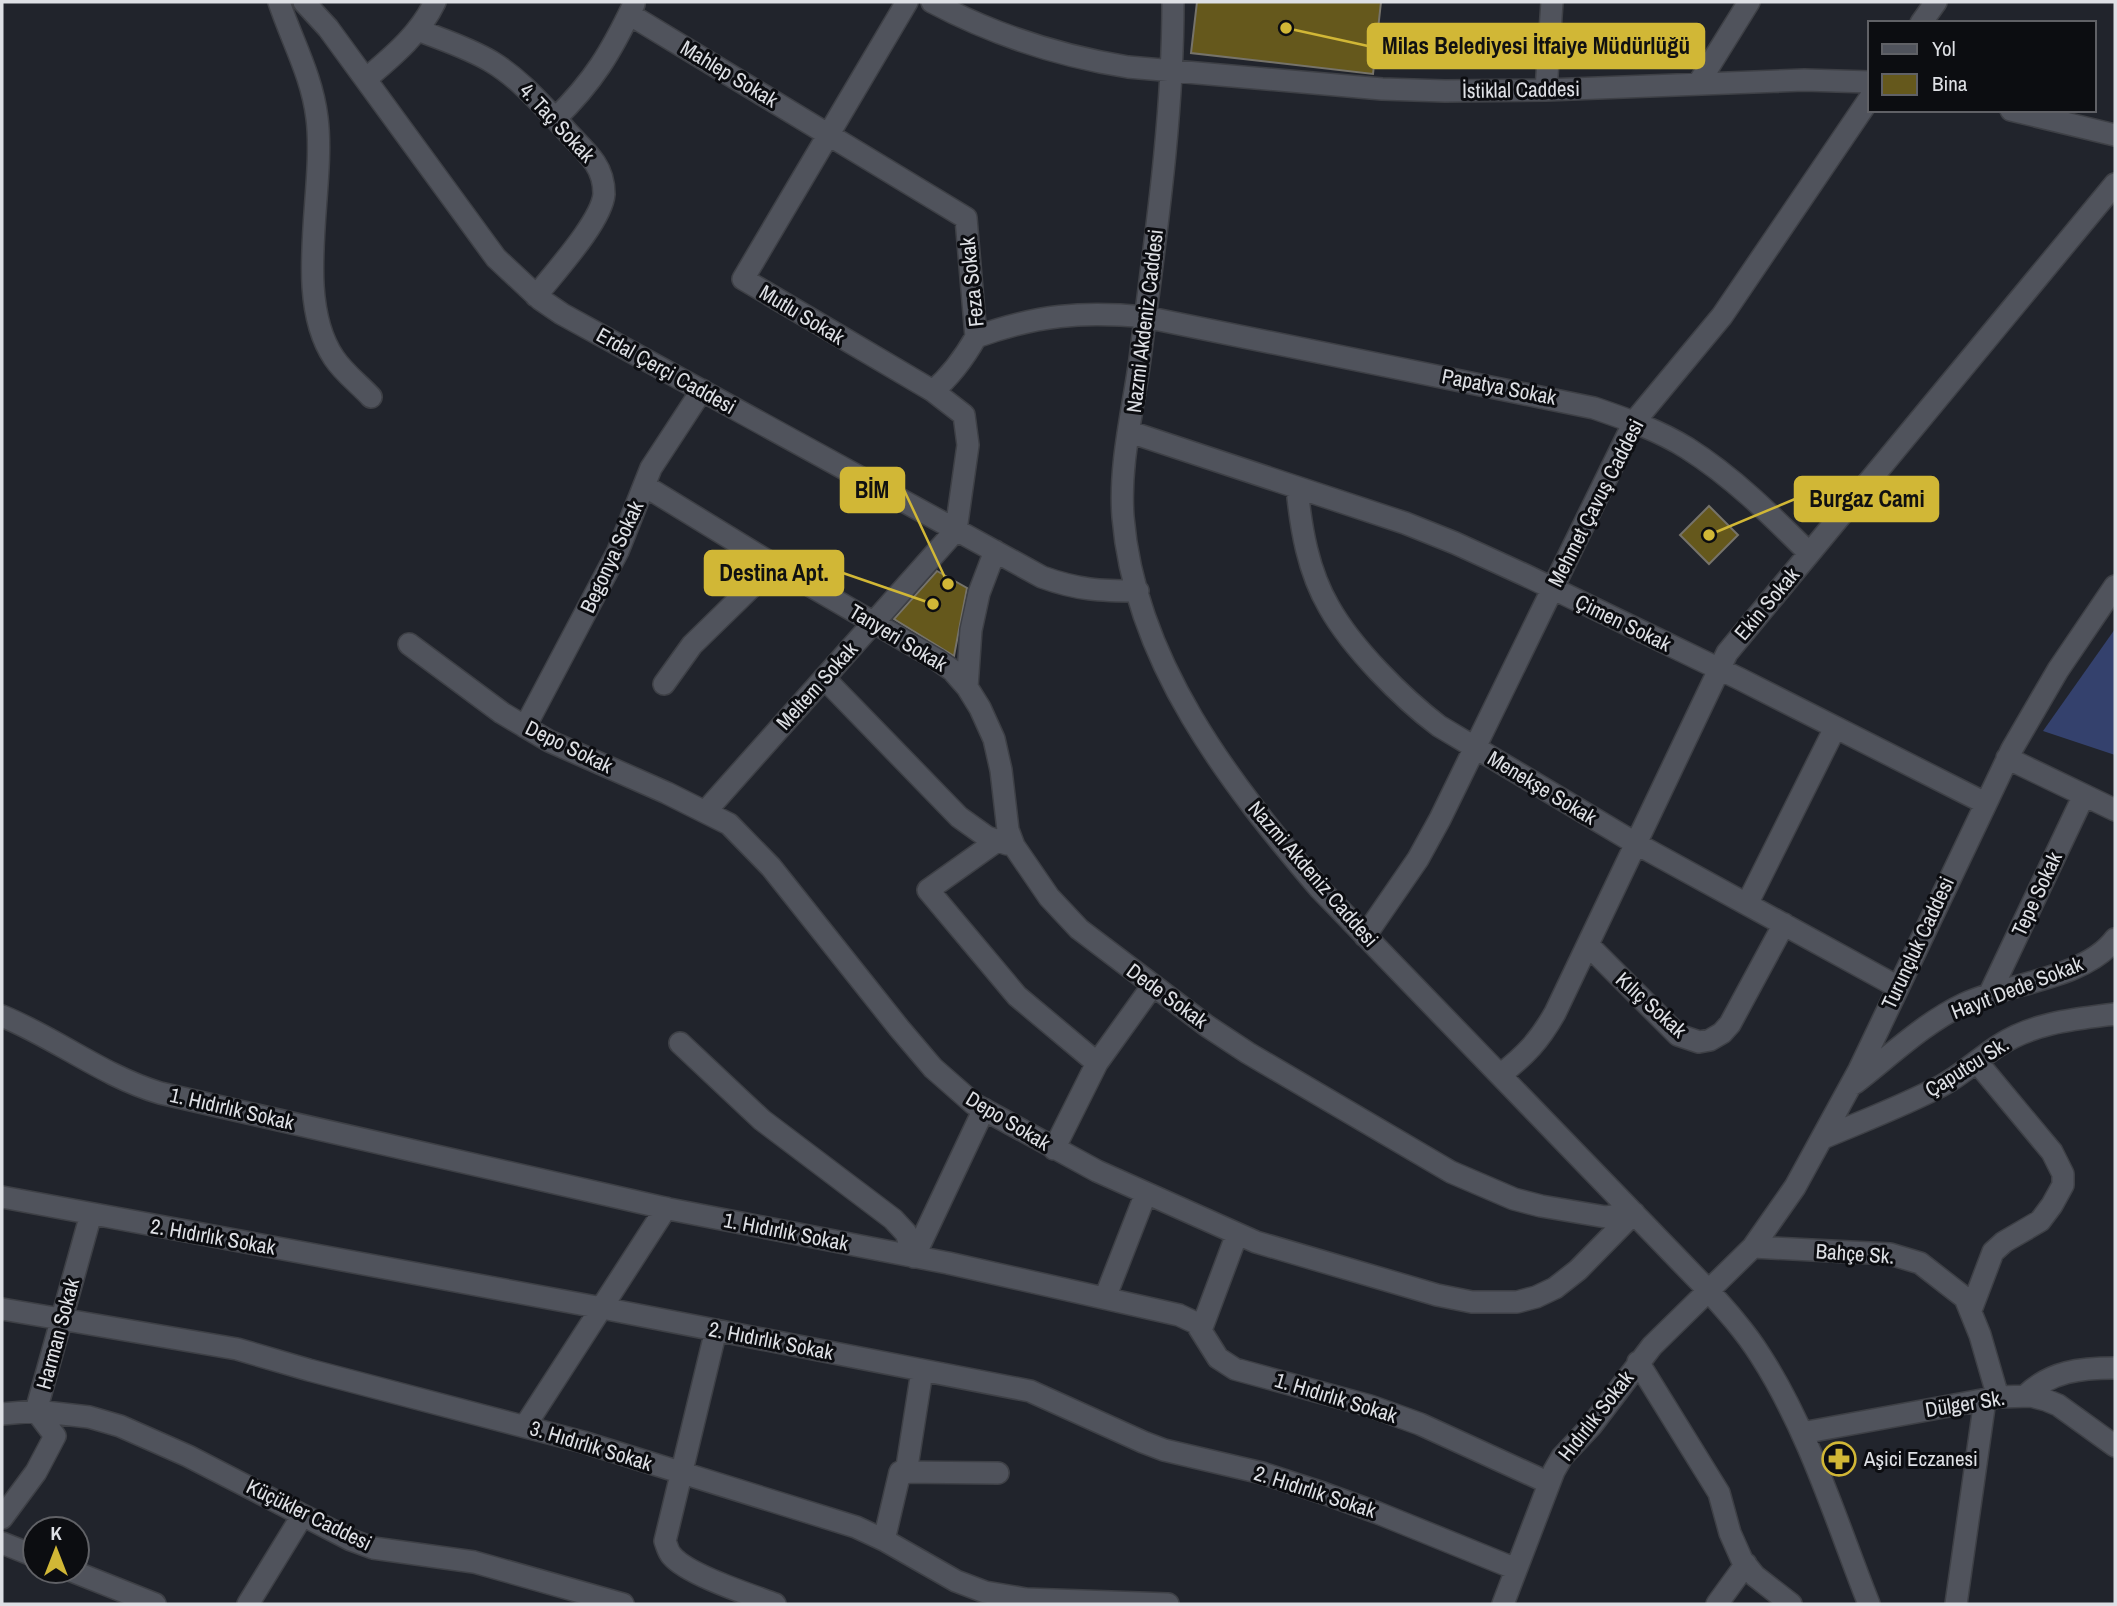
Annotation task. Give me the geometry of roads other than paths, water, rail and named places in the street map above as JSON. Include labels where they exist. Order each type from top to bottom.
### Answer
[{"type":"street","points":[[279,2],[306,72],[317,118],[313,277],[321,330],[332,356],[371,397]]},
{"type":"street","name":"Erdal Çerçi Caddesi","points":[[304,2],[328,28],[496,258],[536,296],[562,314],[1042,577],[1070,587],[1094,591],[1138,591]]},
{"type":"street","points":[[366,79],[405,45],[435,2]]},
{"type":"street","name":"Mutlu Sokak","points":[[907,2],[743,279],[933,391],[964,415],[968,445],[956,530]]},
{"type":"street","name":"İstiklal Caddesi","points":[[932,2],[986,28],[1056,53],[1128,67],[1382,89],[1546,90],[1804,80],[1868,82]]},
{"type":"street","name":"Nazmi Akdeniz Caddesi","points":[[1173,2],[1172,69],[1158,220],[1122,485],[1128,551],[1161,661],[1207,741],[1268,828],[1320,889],[1710,1292],[1759,1353],[1802,1433],[1869,1604]]},
{"type":"street","points":[[1546,90],[1552,2]]},
{"type":"street","points":[[1698,84],[1749,2]]},
{"type":"street","points":[[1922,21],[1936,2]]},
{"type":"street","points":[[555,119],[597,74],[632,8]]},
{"type":"street","name":"Mahlep Sokak","points":[[632,8],[828,135]]},
{"type":"street","name":"4. Taç Sokak","points":[[418,30],[493,62],[525,86],[596,165],[602,179],[604,195],[600,209],[536,296]]},
{"type":"street","name":"Mehmet Çavuş Caddesi","points":[[1365,936],[1418,859],[1554,589],[1634,422],[1722,316],[1868,101]]},
{"type":"street","points":[[2019,112],[2115,135]]},
{"type":"street","name":"Feza Sokak","points":[[828,135],[966,218],[976,337],[1004,327],[1069,315],[1100,313],[1145,317]]},
{"type":"street","name":"Ekin Sokak","points":[[1500,1075],[1526,1055],[1541,1038],[1727,653],[2115,184]]},
{"type":"street","name":"Papatya Sokak","points":[[1145,317],[1570,402],[1634,422],[1688,449],[1724,475],[1753,498],[1809,553]]},
{"type":"street","points":[[933,391],[951,376],[976,337]]},
{"type":"street","name":"Begonya Sokak","points":[[525,727],[603,583],[664,446],[702,390]]},
{"type":"street","name":"Çimen Sokak","points":[[1130,432],[1405,523],[1554,589],[1985,803]]},
{"type":"street","name":"Tanyeri Sokak","points":[[645,486],[936,659],[952,670],[967,687]]},
{"type":"street","name":"Menekşe Sokak","points":[[1297,488],[1301,527],[1307,551],[1316,578],[1336,617],[1371,662],[1418,710],[1475,748],[1635,844],[1898,986]]},
{"type":"street","name":"Meltem Sokak","points":[[705,812],[956,530]]},
{"type":"street","points":[[967,687],[971,630],[979,593],[995,551]]},
{"type":"street","points":[[664,684],[692,645],[774,565]]},
{"type":"street","name":"Turunçluk Caddesi","points":[[1710,1292],[1753,1247],[1795,1187],[1824,1138],[2007,758],[2058,670],[2115,586]]},
{"type":"street","name":"Depo Sokak","points":[[409,644],[525,727],[576,754],[729,824],[747,840],[933,1068],[984,1109],[1054,1149],[1146,1193],[1237,1234],[1298,1256],[1455,1300],[1517,1302],[1555,1288],[1578,1270],[1634,1213]]},
{"type":"street","points":[[824,678],[959,817],[973,829],[1005,843]]},
{"type":"street","name":"Dede Sokak","points":[[967,687],[994,739],[1001,770],[1008,830],[1005,843],[1079,929],[1207,1026],[1248,1053],[1451,1172],[1514,1199],[1580,1214],[1606,1217],[1634,1213]]},
{"type":"street","points":[[1747,904],[1835,728]]},
{"type":"street","points":[[2007,758],[2115,810]]},
{"type":"street","name":"Tepe Sokak","points":[[1990,993],[2084,795]]},
{"type":"street","points":[[1005,843],[928,890],[1017,996],[1097,1063]]},
{"type":"street","name":"Kılıç Sokak","points":[[1588,945],[1678,1035],[1699,1042],[1723,1033],[1730,1024],[1784,924]]},
{"type":"street","name":"Hayıt Dede Sokak","points":[[1851,1086],[1943,1015],[1990,993],[2083,964],[2101,954],[2115,939]]},
{"type":"street","points":[[1054,1149],[1097,1063],[1153,985]]},
{"type":"street","name":"Çaputcu Sk.","points":[[1824,1138],[1922,1096],[1954,1079],[1998,1045],[2021,1033],[2046,1025],[2115,1014]]},
{"type":"street","name":"1. Hıdırlık Sokak","points":[[2,1016],[54,1041],[113,1075],[149,1089],[666,1208],[914,1257],[1179,1315],[1196,1323],[1217,1358],[1235,1369],[1358,1403],[1420,1424],[1549,1483]]},
{"type":"street","points":[[680,1043],[762,1120],[893,1219],[906,1233],[914,1257]]},
{"type":"street","points":[[1971,1310],[1993,1252],[2004,1242],[2040,1221],[2063,1185],[2059,1163],[1978,1062]]},
{"type":"street","points":[[914,1257],[984,1109]]},
{"type":"street","points":[[1105,1298],[1146,1193]]},
{"type":"street","name":"2. Hıdırlık Sokak","points":[[2,1197],[602,1308],[1030,1391],[1164,1450],[1262,1474],[1323,1493],[1516,1569]]},
{"type":"street","points":[[525,1426],[666,1208]]},
{"type":"street","name":"Harman Sokak","points":[[2,1518],[36,1472],[55,1436],[36,1411],[91,1214]]},
{"type":"street","points":[[1201,1330],[1237,1234]]},
{"type":"street","name":"Bahçe Sk.","points":[[1753,1247],[1890,1254],[1920,1263],[1965,1298],[1980,1335],[1992,1399]]},
{"type":"street","name":"Hıdırlık Sokak","points":[[1503,1604],[1549,1483],[1562,1457],[1592,1425],[1670,1326],[1710,1292]]},
{"type":"street","name":"3. Hıdırlık Sokak","points":[[2,1309],[237,1349],[525,1426],[829,1518],[884,1540],[956,1581],[985,1592],[1026,1599],[1168,1604]]},
{"type":"street","points":[[716,1330],[665,1541],[672,1557],[708,1578],[775,1604]]},
{"type":"street","points":[[1639,1362],[1719,1493],[1730,1533],[1746,1564],[1765,1585],[1791,1604]]},
{"type":"street","points":[[2025,1396],[2053,1375],[2074,1370],[2115,1368]]},
{"type":"street","points":[[906,1472],[922,1370]]},
{"type":"street","name":"Dülger Sk.","points":[[1802,1433],[1992,1399],[2025,1396],[2058,1405],[2115,1446]]},
{"type":"street","points":[[1956,1604],[1992,1399]]},
{"type":"street","name":"Küçükler Caddesi","points":[[2,1414],[36,1411],[89,1417],[147,1436],[302,1516],[373,1548],[474,1562],[623,1604]]},
{"type":"street","points":[[884,1540],[900,1472],[998,1473]]},
{"type":"street","points":[[248,1604],[302,1516]]},
{"type":"street","points":[[2,1543],[21,1550]]},
{"type":"street","points":[[1717,1604],[1746,1564]]},
{"type":"street","points":[[91,1579],[155,1604]]},
{"type":"place","name":"Milas Belediyesi İtfaiye Müdürlüğü","points":[[1286,28]]},
{"type":"place","name":"Burgaz Cami","points":[[1709,535]]},
{"type":"place","name":"BİM","points":[[948,584]]},
{"type":"place","name":"Destina Apt.","points":[[933,604]]},
{"type":"place","name":"Aşici Eczanesi","points":[[1839,1459]]}]
